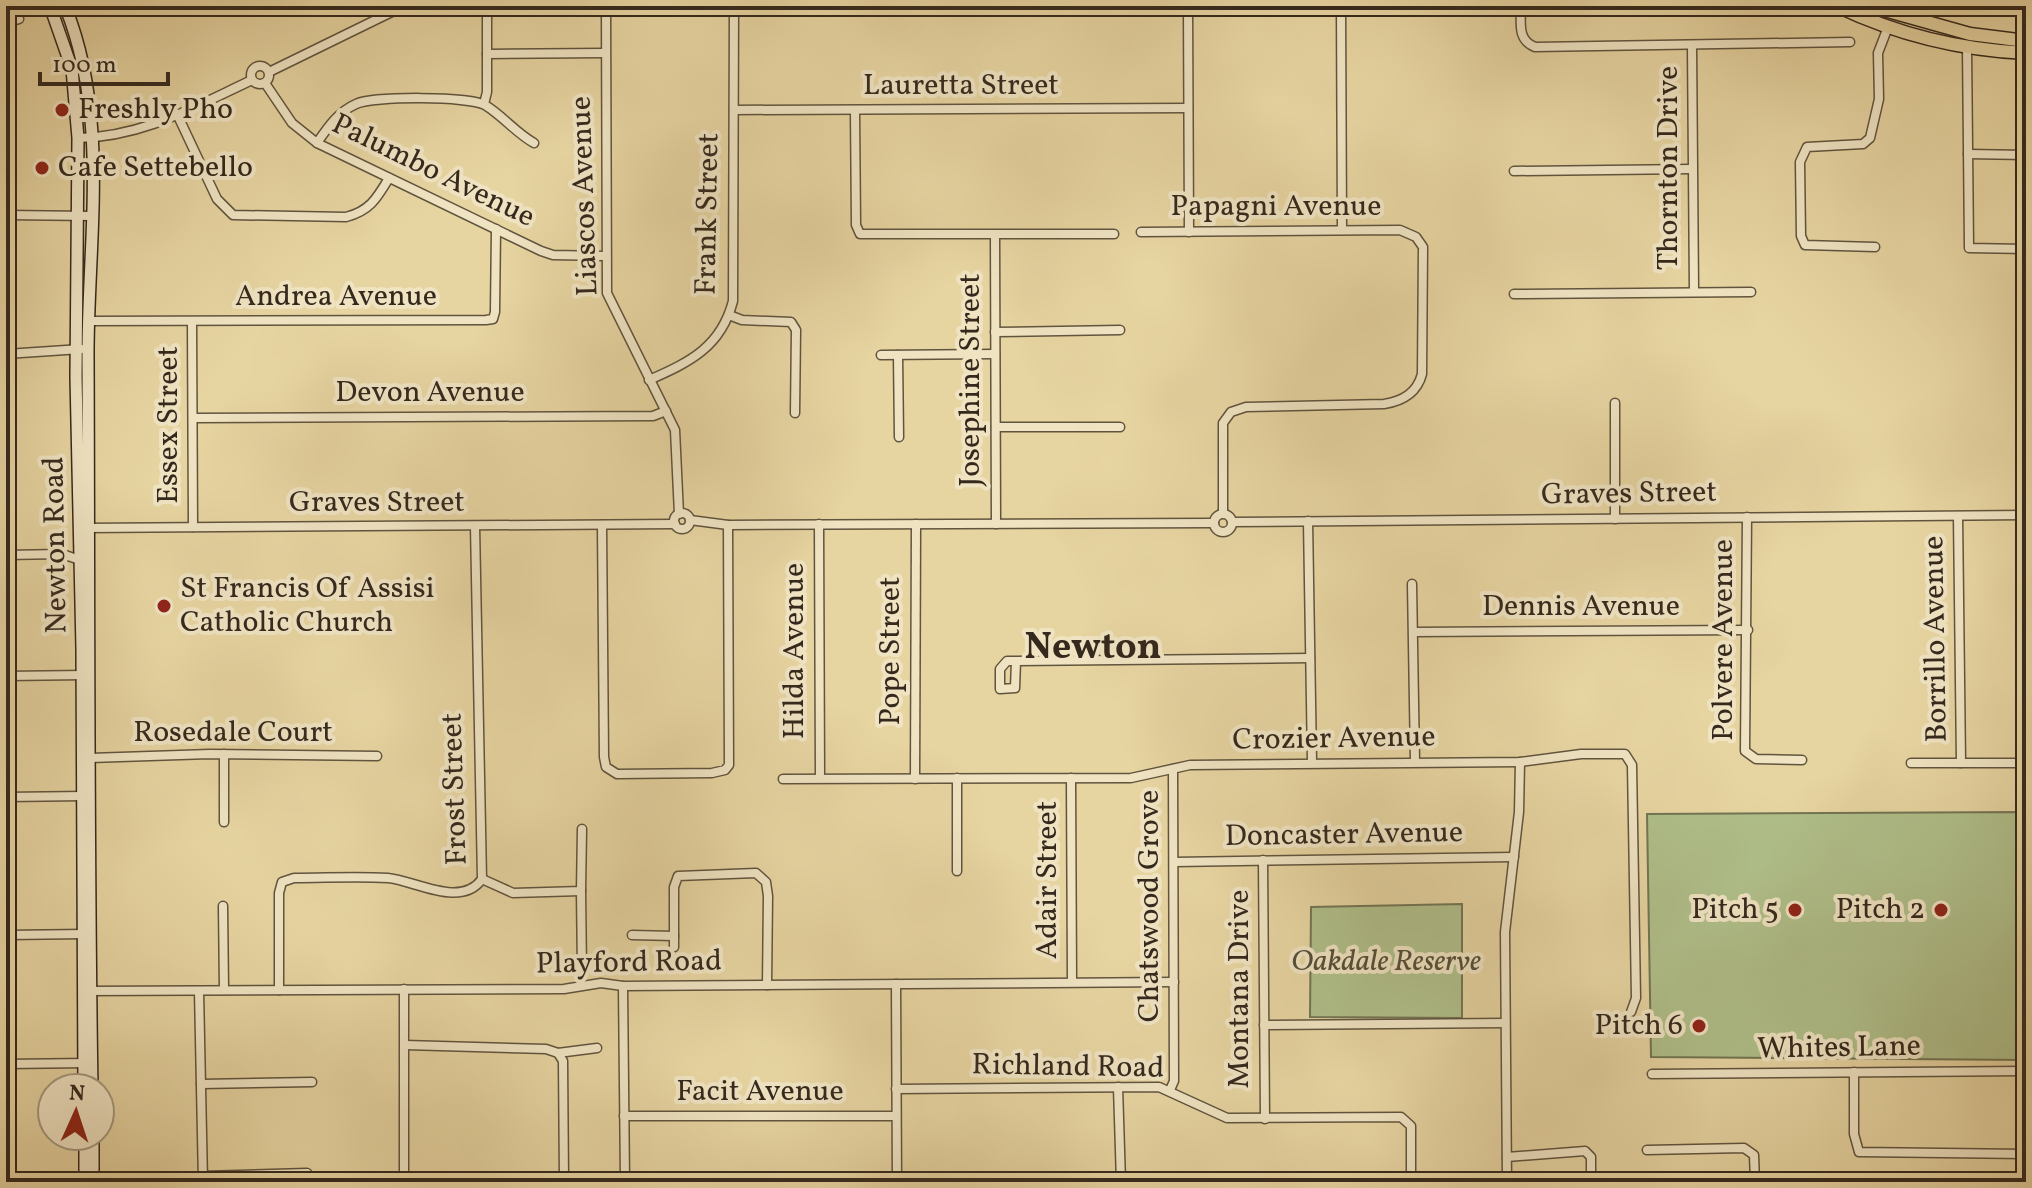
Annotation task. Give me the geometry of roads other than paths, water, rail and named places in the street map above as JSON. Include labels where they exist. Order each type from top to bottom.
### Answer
[{"type":"main road","name":"Newton Road","points":[[50,6],[72,69],[78,138],[86,675],[86,1072]]},
{"type":"main road","name":"Newton Road","points":[[65,6],[83,56],[92,138],[89,321],[82,349]]},
{"type":"main road","points":[[1837,6],[1888,27],[1967,47],[2026,53]]},
{"type":"main road","points":[[1870,6],[1958,31],[2026,41]]},
{"type":"main road","name":"Newton Road","points":[[84,528],[80,560],[90,758],[86,796]]},
{"type":"main road","name":"Newton Road","points":[[87,1063],[89,1072]]},
{"type":"main road","points":[[85,1152],[85,1182]]},
{"type":"main road","points":[[93,1152],[93,1182]]},
{"type":"street","points":[[78,138],[132,133],[252,80],[265,83],[269,72],[404,6]]},
{"type":"street","points":[[484,104],[487,6]]},
{"type":"street","name":"Liascos Avenue","points":[[606,6],[605,256],[610,303],[677,437],[679,514]]},
{"type":"street","name":"Frank Street","points":[[649,380],[700,355],[716,339],[733,301],[734,6]]},
{"type":"street","points":[[1188,6],[1189,232]]},
{"type":"street","points":[[1341,6],[1342,230]]},
{"type":"street","points":[[1521,6],[1521,35],[1526,43],[1535,47],[1850,42]]},
{"type":"street","points":[[6,23],[19,19]]},
{"type":"street","points":[[1875,247],[1805,245],[1801,236],[1800,162],[1807,147],[1863,144],[1870,138],[1879,99],[1878,53],[1888,27]]},
{"type":"street","name":"Thornton Drive","points":[[1692,45],[1694,291]]},
{"type":"street","points":[[1967,47],[1969,248],[2026,249]]},
{"type":"street","points":[[487,54],[605,53]]},
{"type":"street","points":[[252,80],[252,72],[257,67],[269,72]]},
{"type":"street","name":"Palumbo Avenue","points":[[265,83],[292,123],[317,143],[553,255],[605,256]]},
{"type":"street","points":[[317,143],[336,117],[360,102],[467,100],[484,104],[534,143]]},
{"type":"street","name":"Lauretta Street","points":[[734,110],[1188,108]]},
{"type":"street","points":[[855,111],[856,225],[860,234],[1114,234]]},
{"type":"street","points":[[177,114],[217,199],[233,215],[346,217],[362,213],[370,207],[389,178]]},
{"type":"street","points":[[1968,154],[2026,155]]},
{"type":"street","points":[[1514,171],[1692,169]]},
{"type":"street","points":[[6,215],[92,216]]},
{"type":"street","name":"Andrea Avenue","points":[[89,321],[493,319],[496,229]]},
{"type":"street","name":"Papagni Avenue","points":[[1141,232],[1342,230],[1411,233],[1423,247],[1422,374],[1414,390],[1401,400],[1384,404],[1246,407],[1231,412],[1223,423],[1223,513]]},
{"type":"street","name":"Josephine Street","points":[[995,235],[996,524]]},
{"type":"street","points":[[1514,294],[1751,292]]},
{"type":"street","points":[[729,315],[742,320],[791,322],[796,330],[795,413]]},
{"type":"street","name":"Essex Street","points":[[192,322],[193,527]]},
{"type":"street","points":[[995,332],[1120,330]]},
{"type":"street","points":[[6,354],[82,349]]},
{"type":"street","points":[[881,355],[995,354]]},
{"type":"street","points":[[898,355],[899,437]]},
{"type":"street","points":[[1615,403],[1615,519]]},
{"type":"street","name":"Devon Avenue","points":[[193,418],[653,416],[666,411]]},
{"type":"street","points":[[996,427],[1120,427]]},
{"type":"street","points":[[1223,513],[1232,522],[1224,532],[1216,529],[1214,523],[1217,515],[1223,513]]},
{"type":"street","points":[[675,524],[679,514],[686,514],[690,520],[728,525],[1214,523]]},
{"type":"street","name":"Graves Street","points":[[1232,522],[2026,515]]},
{"type":"street","name":"Borrillo Avenue","points":[[1958,516],[1961,763]]},
{"type":"street","name":"Polvere Avenue","points":[[1747,517],[1745,751],[1756,759],[1802,760]]},
{"type":"street","name":"Graves Street","points":[[84,528],[675,524],[685,528],[690,520]]},
{"type":"street","points":[[1308,521],[1312,762]]},
{"type":"street","name":"Hilda Avenue","points":[[819,524],[820,778]]},
{"type":"street","name":"Pope Street","points":[[915,779],[916,524]]},
{"type":"street","points":[[602,526],[604,757],[606,767],[617,774],[712,773],[725,770],[729,765],[728,525]]},
{"type":"street","name":"Frost Street","points":[[279,990],[279,893],[282,882],[294,878],[391,878],[440,891],[467,889],[482,879],[484,858],[476,729],[475,526]]},
{"type":"street","points":[[6,555],[62,554],[80,560]]},
{"type":"street","points":[[1412,584],[1415,762]]},
{"type":"street","name":"Dennis Avenue","points":[[1414,632],[1748,630]]},
{"type":"street","points":[[1016,661],[1310,658]]},
{"type":"street","points":[[6,676],[86,675]]},
{"type":"street","name":"Crozier Avenue","points":[[783,779],[1131,778],[1190,765],[1520,762],[1617,753],[1630,758],[1636,998],[1631,1012]]},
{"type":"street","points":[[224,754],[224,822]]},
{"type":"street","name":"Rosedale Court","points":[[90,758],[224,754],[377,756]]},
{"type":"street","points":[[1507,1182],[1505,932],[1520,762]]},
{"type":"street","points":[[1911,763],[2026,763]]},
{"type":"street","name":"Chatswood Grove","points":[[1170,1090],[1174,1081],[1173,769]]},
{"type":"street","points":[[957,778],[957,871]]},
{"type":"street","name":"Adair Street","points":[[1071,778],[1072,982]]},
{"type":"street","points":[[6,797],[86,796]]},
{"type":"street","points":[[582,829],[582,972]]},
{"type":"street","name":"Doncaster Avenue","points":[[1174,862],[1514,857]]},
{"type":"street","name":"Montana Drive","points":[[1263,860],[1265,1119]]},
{"type":"street","points":[[674,947],[674,887],[678,876],[756,873],[763,877],[768,896],[767,985]]},
{"type":"street","points":[[482,879],[513,893],[581,891]]},
{"type":"street","points":[[223,906],[224,990]]},
{"type":"street","points":[[6,935],[87,934]]},
{"type":"street","points":[[632,935],[674,936]]},
{"type":"street","name":"Playford Road","points":[[87,991],[564,989],[601,983],[623,986],[1174,982]]},
{"type":"street","points":[[896,984],[897,1182]]},
{"type":"street","points":[[623,986],[625,1182]]},
{"type":"street","points":[[404,989],[404,1182]]},
{"type":"street","points":[[199,991],[203,1179],[307,1173]]},
{"type":"street","points":[[1264,1025],[1505,1023]]},
{"type":"street","points":[[405,1045],[546,1049],[558,1053],[597,1048]]},
{"type":"street","points":[[558,1053],[563,1061],[564,1182]]},
{"type":"street","points":[[6,1064],[87,1063]]},
{"type":"street","name":"Whites Lane","points":[[1652,1074],[2026,1071]]},
{"type":"street","points":[[1854,1072],[1854,1134],[1859,1152],[2026,1154]]},
{"type":"street","points":[[201,1084],[312,1082]]},
{"type":"street","points":[[1118,1087],[1121,1182]]},
{"type":"street","name":"Richland Road","points":[[896,1089],[1118,1087],[1170,1090],[1219,1117],[1401,1117],[1411,1126],[1411,1182]]},
{"type":"street","name":"Facit Avenue","points":[[624,1116],[896,1116]]},
{"type":"street","points":[[1647,1150],[1744,1148],[1754,1155],[1755,1182]]},
{"type":"street","points":[[1507,1157],[1585,1151],[1591,1157],[1591,1182]]},
{"type":"place","name":"Freshly Pho","points":[[62,110]]},
{"type":"place","name":"Cafe Settebello","points":[[42,168]]},
{"type":"place","name":"St Francis Of Assisi Catholic Church","points":[[164,606]]},
{"type":"place","name":"Pitch 5","points":[[1795,910]]},
{"type":"place","name":"Pitch 2","points":[[1941,910]]},
{"type":"place","name":"Pitch 6","points":[[1699,1026]]},
{"type":"district","name":"Newton","points":[[1093,648]]},
{"type":"park label","name":"Oakdale Reserve","points":[[1386,962]]}]
